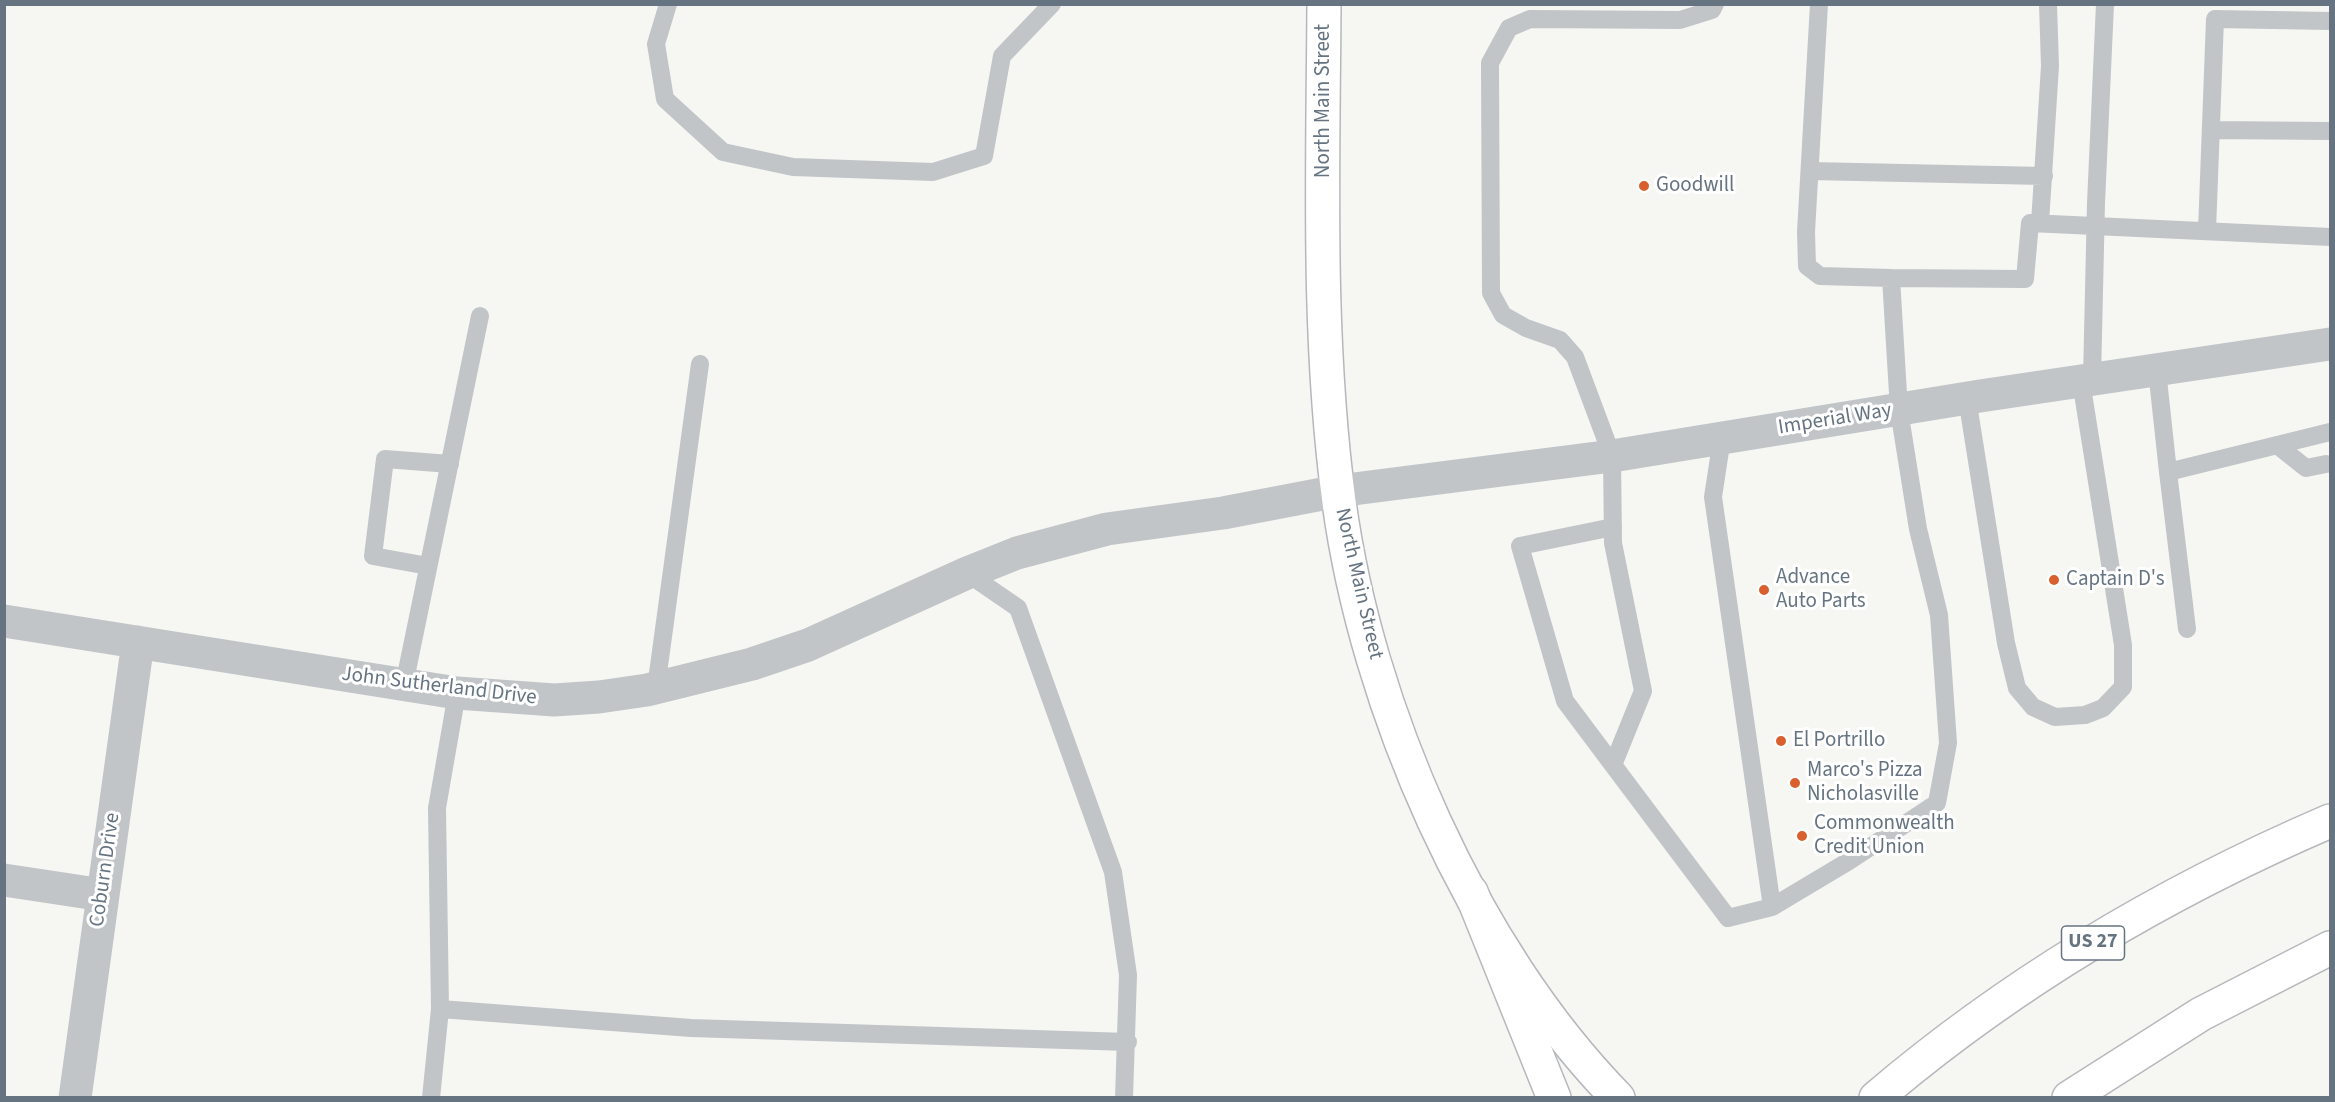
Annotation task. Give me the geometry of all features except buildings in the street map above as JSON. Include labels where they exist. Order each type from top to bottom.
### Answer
[{"type":"main road","name":"North Main Street","points":[[1324,4],[1325,297],[1330,419],[1338,491],[1357,596],[1391,710],[1430,811],[1471,892],[1504,949],[1556,1027],[1618,1098]]},
{"type":"main road","name":"US 27","points":[[1876,1098],[2010,996],[2109,933],[2209,878],[2331,821]]},
{"type":"main road","points":[[1471,892],[1554,1098]]},
{"type":"main road","points":[[2069,1098],[2201,1014],[2331,948]]},
{"type":"street","name":"Imperial Way","points":[[967,573],[1017,553],[1107,529],[1223,513],[1338,491],[1612,456],[1967,398],[2331,344]]},
{"type":"street","name":"John Sutherland Drive","points":[[4,621],[457,693],[554,700],[599,697],[656,688],[741,667],[797,649],[967,573]]},
{"type":"street","name":"Coburn Drive","points":[[75,1098],[138,642]]},
{"type":"street","points":[[4,880],[103,895]]},
{"type":"lane","points":[[668,4],[656,44],[666,99],[723,152],[793,167],[933,172],[984,156],[1002,56],[1052,4]]},
{"type":"lane","points":[[1613,765],[1643,691],[1613,543],[1612,456],[1575,357],[1560,340],[1526,328],[1503,315],[1491,293],[1490,63],[1509,28],[1530,19],[1680,20],[1712,10],[1715,4]]},
{"type":"lane","points":[[1819,4],[1807,266],[1820,276],[2025,279],[2030,223],[2331,237]]},
{"type":"lane","points":[[2040,223],[2050,66],[2048,4]]},
{"type":"lane","points":[[1967,398],[2006,643],[2017,688],[2033,707],[2055,717],[2085,715],[2103,708],[2123,687],[2123,645],[2086,380],[2105,4]]},
{"type":"lane","points":[[2207,231],[2215,19],[2331,21]]},
{"type":"lane","points":[[2211,130],[2331,131]]},
{"type":"lane","points":[[1810,171],[2044,176]]},
{"type":"lane","points":[[1613,526],[1520,546],[1565,701],[1728,918],[1772,908],[1937,803],[1948,743],[1939,615],[1918,529],[1899,410],[1891,278]]},
{"type":"lane","points":[[404,685],[480,316]]},
{"type":"lane","points":[[656,688],[700,364]]},
{"type":"lane","points":[[2157,370],[2187,629]]},
{"type":"lane","points":[[2168,472],[2331,432]]},
{"type":"lane","points":[[1722,438],[1713,497],[1772,908]]},
{"type":"lane","points":[[2277,445],[2306,468],[2326,464]]},
{"type":"lane","points":[[428,566],[373,556],[385,459],[450,464]]},
{"type":"lane","points":[[967,573],[1018,608],[1113,872],[1128,975],[1128,1042],[1124,1098]]},
{"type":"lane","points":[[431,1098],[440,1009],[438,808],[457,693]]},
{"type":"lane","points":[[440,1009],[691,1028],[1128,1042]]},
{"type":"place","name":"Goodwill","points":[[1644,186]]},
{"type":"place","name":"Captain D's","points":[[2054,580]]},
{"type":"place","name":"Advance Auto Parts","points":[[1764,590]]},
{"type":"place","name":"El Portrillo","points":[[1781,741]]},
{"type":"place","name":"Marco's Pizza Nicholasville","points":[[1795,783]]},
{"type":"place","name":"Commonwealth Credit Union","points":[[1802,836]]}]
